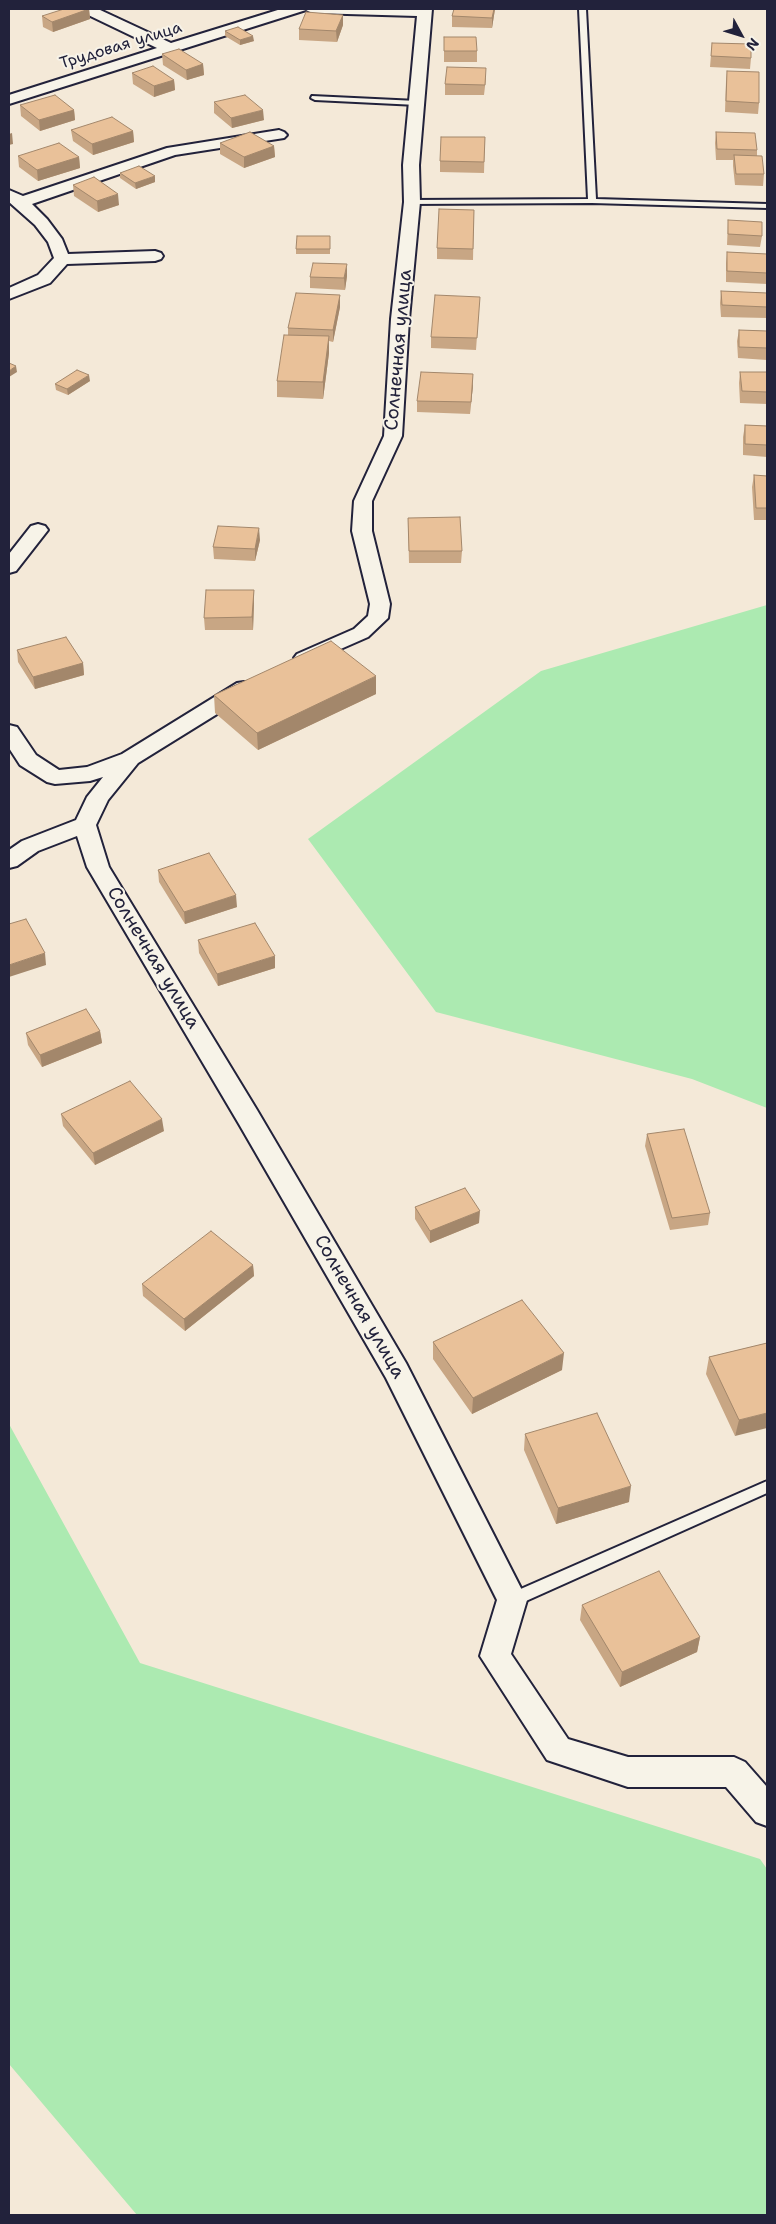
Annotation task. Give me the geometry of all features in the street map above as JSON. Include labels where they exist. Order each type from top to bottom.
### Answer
[{"type":"street","points":[[87,9],[170,49]]},
{"type":"street","points":[[237,9],[251,23]]},
{"type":"street","name":"Трудовая улица","points":[[12,96],[170,49],[276,14],[300,9]]},
{"type":"street","points":[[312,9],[425,10]]},
{"type":"street","name":"Солнечная улица","points":[[285,667],[361,634],[378,618],[380,604],[362,531],[363,501],[393,436],[400,319],[412,202],[410,165],[425,10]]},
{"type":"street","points":[[15,199],[172,151],[279,135]]},
{"type":"street","points":[[15,199],[42,222],[56,242],[62,259]]},
{"type":"street","points":[[9,294],[44,279],[62,259],[155,256]]},
{"type":"street","points":[[9,567],[38,530]]},
{"type":"street","points":[[9,732],[28,760],[55,777],[90,774],[130,758],[259,679]]},
{"type":"street","points":[[9,861],[30,846],[85,825],[98,797],[130,758]]},
{"type":"street","name":"Солнечная улица","points":[[85,825],[98,867],[248,1117],[396,1371],[512,1600]]},
{"type":"street","points":[[512,1600],[495,1656],[558,1750],[628,1772],[734,1772],[767,1812]]},
{"type":"lane","points":[[582,9],[592,202]]},
{"type":"lane","points":[[315,98],[417,103]]},
{"type":"lane","points":[[412,202],[592,202],[767,206]]},
{"type":"lane","points":[[512,1600],[767,1487]]},
{"type":"green space","points":[[767,605],[767,1108],[692,1079],[436,1012],[308,839],[541,671]]},
{"type":"green space","points":[[9,1424],[140,1663],[760,1859],[767,1869],[767,2215],[137,2215],[9,2064]]},
{"type":"building","points":[[64,9],[89,9],[52,22],[42,16]]},
{"type":"building","points":[[454,9],[494,9],[492,18],[452,16]]},
{"type":"building","points":[[306,12],[343,15],[336,31],[299,29]]},
{"type":"building","points":[[238,27],[253,36],[240,40],[225,31]]},
{"type":"building","points":[[444,37],[476,37],[477,51],[444,51]]},
{"type":"building","points":[[712,43],[751,44],[751,58],[711,56]]},
{"type":"building","points":[[179,49],[203,64],[186,70],[162,54]]},
{"type":"building","points":[[153,66],[174,80],[154,86],[132,73]]},
{"type":"building","points":[[447,67],[486,68],[485,85],[445,84]]},
{"type":"building","points":[[727,71],[759,72],[759,103],[726,101]]},
{"type":"building","points":[[55,95],[74,110],[39,120],[20,105]]},
{"type":"building","points":[[245,95],[263,110],[231,118],[214,102]]},
{"type":"building","points":[[112,117],[133,131],[92,144],[71,130]]},
{"type":"building","points":[[250,132],[274,146],[244,157],[220,143]]},
{"type":"building","points":[[716,132],[755,133],[757,150],[717,149]]},
{"type":"building","points":[[441,137],[485,137],[484,162],[440,161]]},
{"type":"building","points":[[59,143],[79,157],[37,170],[18,156]]},
{"type":"building","points":[[734,155],[762,156],[764,174],[736,174]]},
{"type":"building","points":[[139,166],[155,176],[135,183],[120,173]]},
{"type":"building","points":[[94,177],[118,194],[97,201],[73,185]]},
{"type":"building","points":[[439,209],[474,210],[473,249],[437,248]]},
{"type":"building","points":[[728,220],[762,222],[762,236],[728,234]]},
{"type":"building","points":[[297,236],[330,236],[330,249],[296,249]]},
{"type":"building","points":[[727,252],[767,254],[767,273],[727,271]]},
{"type":"building","points":[[313,263],[347,264],[344,278],[310,277]]},
{"type":"building","points":[[721,291],[767,293],[767,307],[722,305]]},
{"type":"building","points":[[296,293],[340,295],[333,330],[288,328]]},
{"type":"building","points":[[435,295],[480,297],[477,338],[431,337]]},
{"type":"building","points":[[739,330],[767,331],[767,348],[739,347]]},
{"type":"building","points":[[284,335],[329,336],[323,382],[277,381]]},
{"type":"building","points":[[9,363],[16,366],[9,371]]},
{"type":"building","points":[[77,370],[89,375],[67,389],[55,384]]},
{"type":"building","points":[[421,372],[473,374],[471,402],[417,401]]},
{"type":"building","points":[[740,372],[767,372],[767,392],[742,391]]},
{"type":"building","points":[[745,425],[767,426],[767,445],[745,444]]},
{"type":"building","points":[[754,475],[767,476],[767,508],[756,508]]},
{"type":"building","points":[[460,517],[462,551],[409,551],[408,518]]},
{"type":"building","points":[[218,526],[259,528],[255,549],[213,547]]},
{"type":"building","points":[[206,590],[254,590],[252,617],[204,618]]},
{"type":"building","points":[[66,637],[83,663],[33,677],[17,650]]},
{"type":"building","points":[[331,641],[376,676],[257,733],[214,695]]},
{"type":"building","points":[[209,853],[236,895],[184,912],[158,870]]},
{"type":"building","points":[[26,919],[45,953],[9,965],[9,924]]},
{"type":"building","points":[[255,923],[275,956],[217,974],[198,940]]},
{"type":"building","points":[[86,1009],[100,1031],[40,1055],[26,1033]]},
{"type":"building","points":[[130,1081],[162,1119],[93,1153],[61,1114]]},
{"type":"building","points":[[684,1129],[710,1213],[672,1218],[647,1134]]},
{"type":"building","points":[[465,1188],[480,1211],[430,1231],[415,1207]]},
{"type":"building","points":[[211,1231],[253,1265],[184,1319],[142,1284]]},
{"type":"building","points":[[522,1300],[564,1353],[473,1398],[433,1342]]},
{"type":"building","points":[[767,1343],[767,1413],[739,1420],[709,1357]]},
{"type":"building","points":[[597,1413],[631,1486],[558,1508],[525,1434]]},
{"type":"building","points":[[659,1571],[700,1637],[622,1672],[582,1605]]}]
